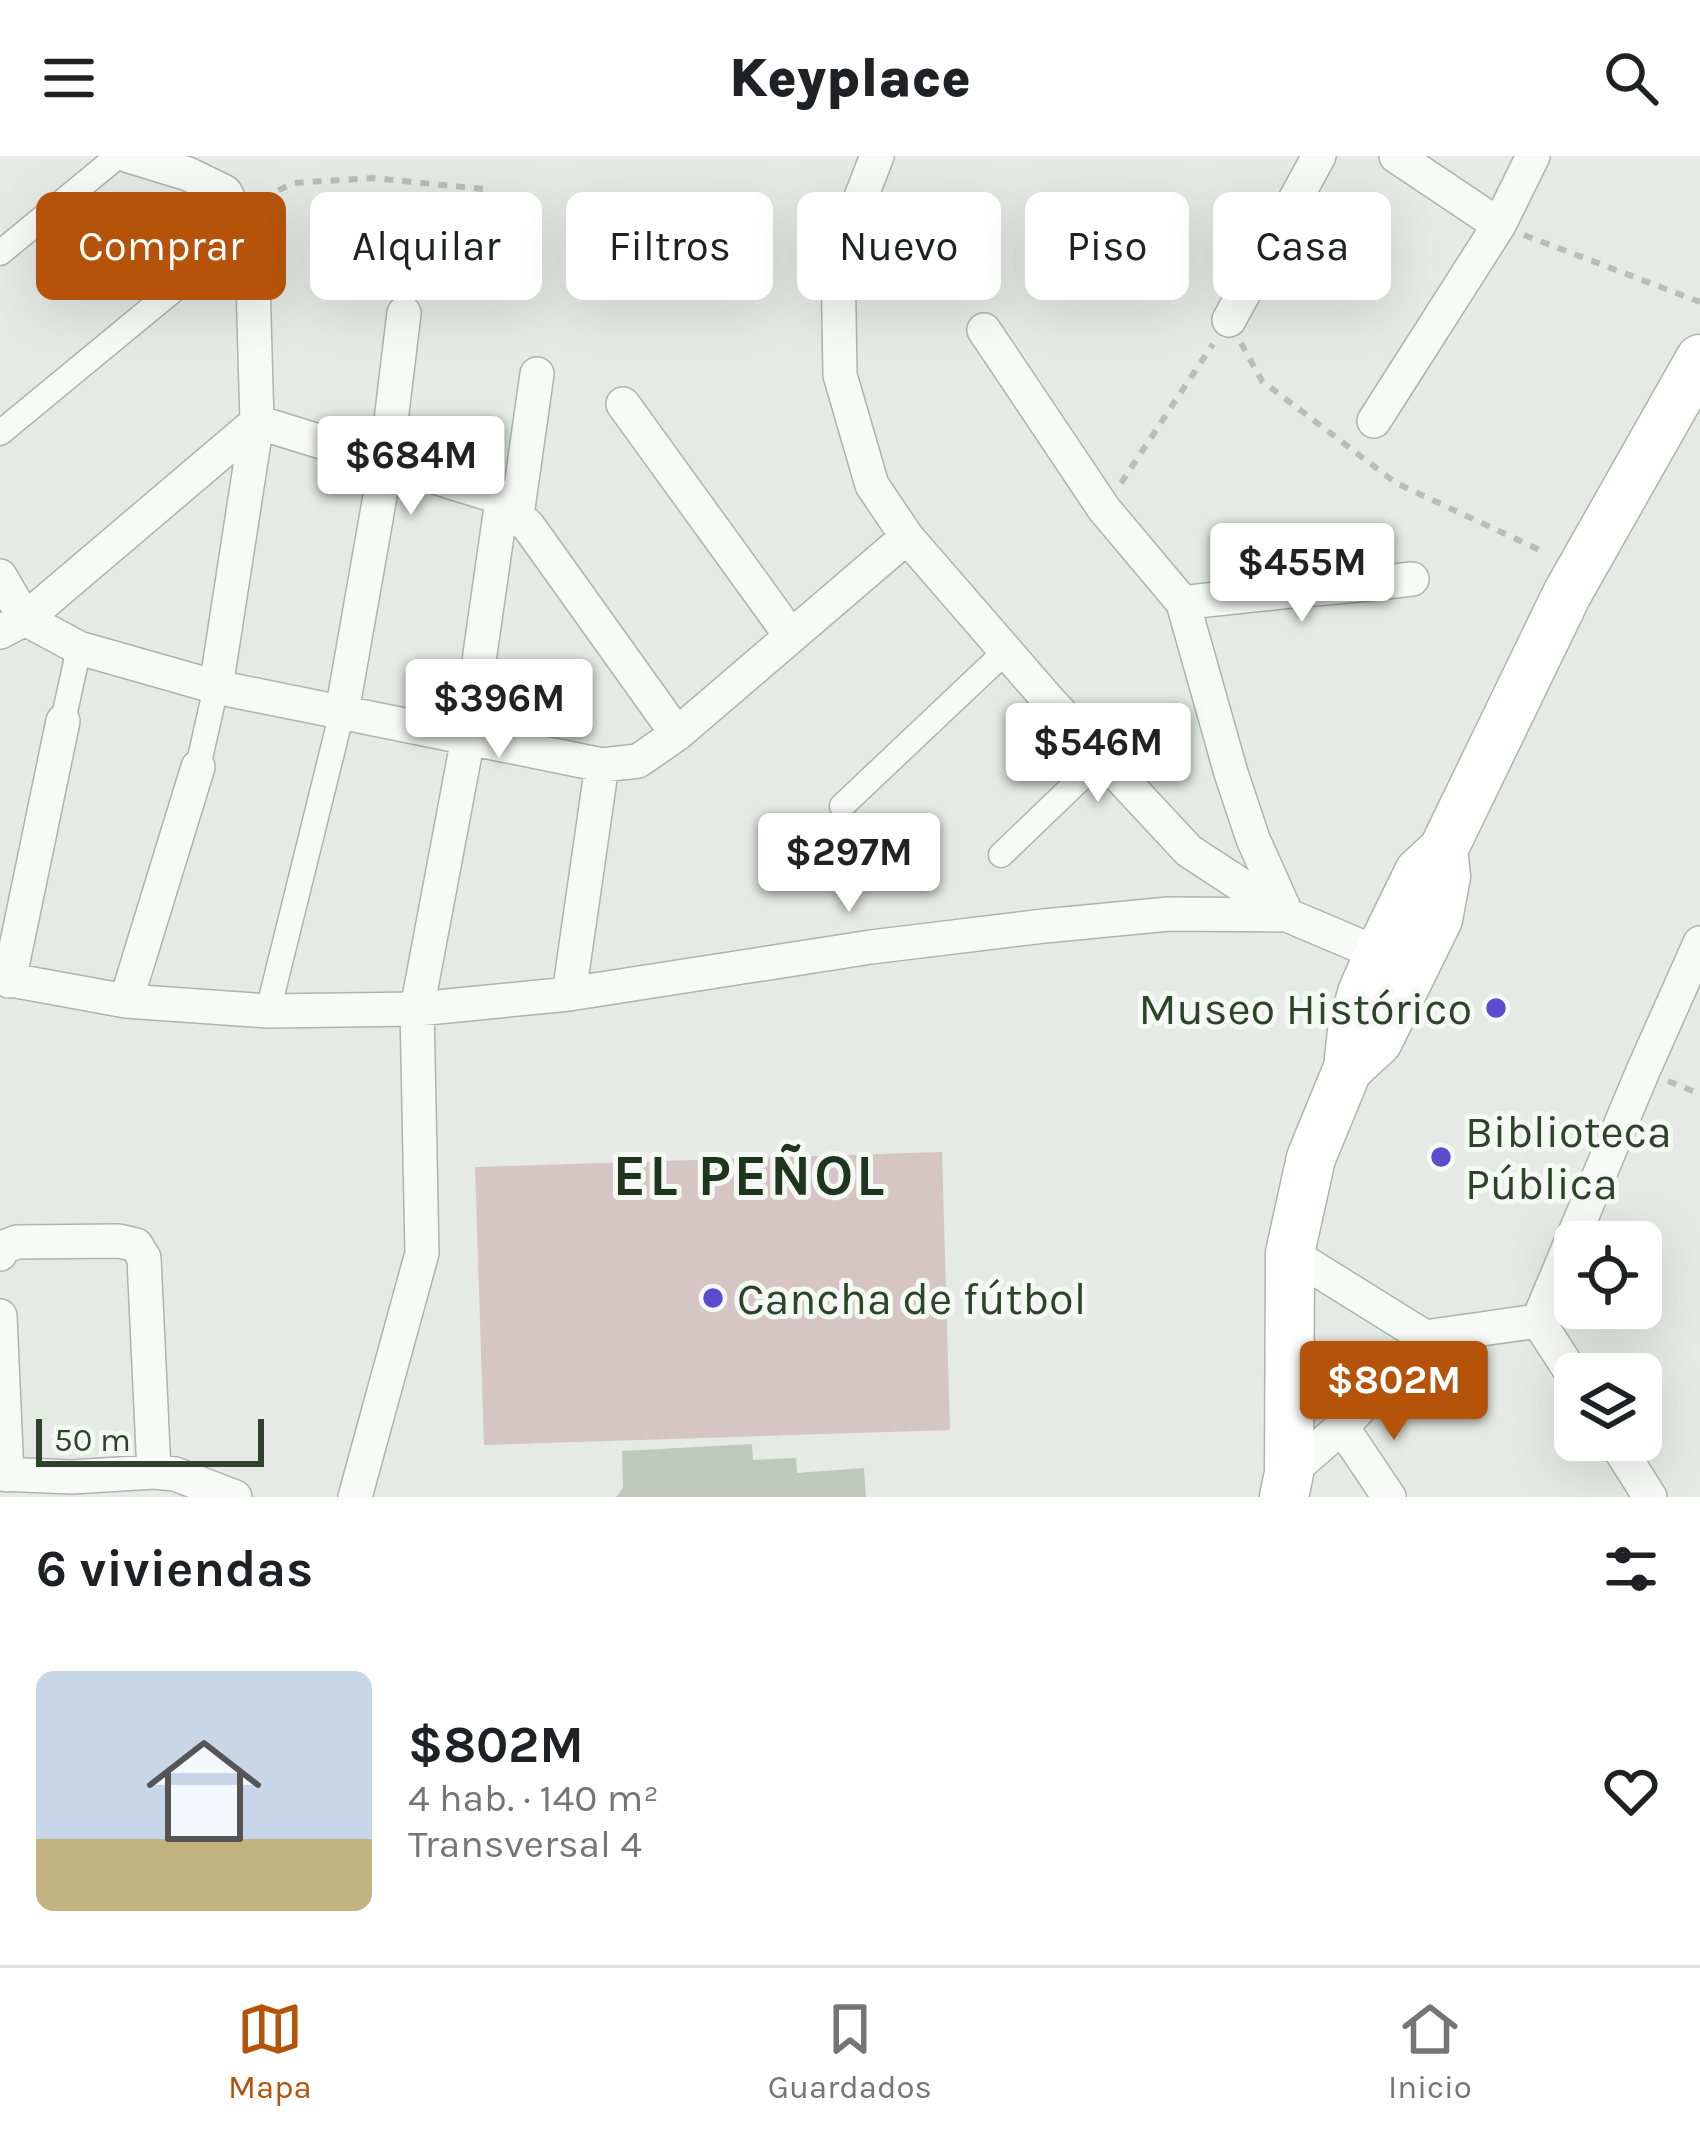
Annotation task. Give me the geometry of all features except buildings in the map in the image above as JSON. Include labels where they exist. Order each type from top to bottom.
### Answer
[{"type":"main road","points":[[1286,1485],[1290,1253],[1310,1158],[1348,1068],[1362,993],[1419,872],[1444,850],[1557,614],[1696,373]]},
{"type":"main road","points":[[1348,1068],[1378,1041],[1438,919],[1446,876],[1444,850]]},
{"type":"street","points":[[0,253],[118,156]]},
{"type":"street","points":[[129,156],[188,174],[226,192]]},
{"type":"street","points":[[877,156],[838,256],[840,375],[872,485],[907,537],[1006,651],[1190,851],[1287,915],[1379,954]]},
{"type":"street","points":[[1229,320],[1318,156]]},
{"type":"street","points":[[1396,156],[1498,225]]},
{"type":"street","points":[[1374,421],[1498,225],[1533,156]]},
{"type":"street","points":[[0,433],[151,300]]},
{"type":"street","points":[[126,1001],[198,767],[216,687],[257,422],[253,300]]},
{"type":"street","points":[[268,1011],[342,712],[386,462],[404,313]]},
{"type":"street","points":[[984,330],[1104,509],[1183,603],[1231,773],[1253,839],[1287,915]]},
{"type":"street","points":[[356,1497],[422,1253],[417,1009],[537,374]]},
{"type":"street","points":[[623,404],[791,636]]},
{"type":"street","points":[[257,422],[509,507],[529,527],[677,734]]},
{"type":"street","points":[[12,626],[257,422]]},
{"type":"street","points":[[12,626],[216,687],[602,765],[638,761],[677,734],[907,537]]},
{"type":"street","points":[[0,576],[12,626]]},
{"type":"street","points":[[1183,603],[1412,579]]},
{"type":"street","points":[[79,648],[4,980],[126,1001],[268,1011],[417,1009],[569,994],[871,946],[1044,926],[1169,914],[1287,915]]},
{"type":"street","points":[[842,806],[1006,651]]},
{"type":"street","points":[[1001,855],[1102,758]]},
{"type":"street","points":[[569,994],[602,765]]},
{"type":"street","points":[[1538,1321],[1700,944]]},
{"type":"street","points":[[0,1254],[17,1242],[136,1245],[144,1258],[154,1472]]},
{"type":"street","points":[[1290,1253],[1425,1337]]},
{"type":"street","points":[[0,1316],[4,1475],[71,1478],[154,1472],[192,1479],[235,1497]]},
{"type":"street","points":[[1286,1485],[1425,1337],[1538,1321]]},
{"type":"street","points":[[1538,1321],[1559,1353]]},
{"type":"street","points":[[1342,1426],[1389,1497]]},
{"type":"street","points":[[1627,1461],[1650,1497]]},
{"type":"path","points":[[281,192],[294,183],[373,178],[482,189]]},
{"type":"path","points":[[1498,225],[1700,302]]},
{"type":"path","points":[[1104,509],[1229,320],[1262,381],[1396,483],[1581,570]]},
{"type":"shaded area","name":"Cancha de fútbol","points":[[942,1152],[950,1430],[484,1445],[475,1167]]},
{"type":"place","name":"Museo Histórico","points":[[1496,1008]]},
{"type":"place","name":"Biblioteca Pública","points":[[1441,1157]]},
{"type":"place","name":"Cancha de fútbol","points":[[713,1298]]},
{"type":"district","name":"EL PEÑOL","points":[[750,1175]]}]
